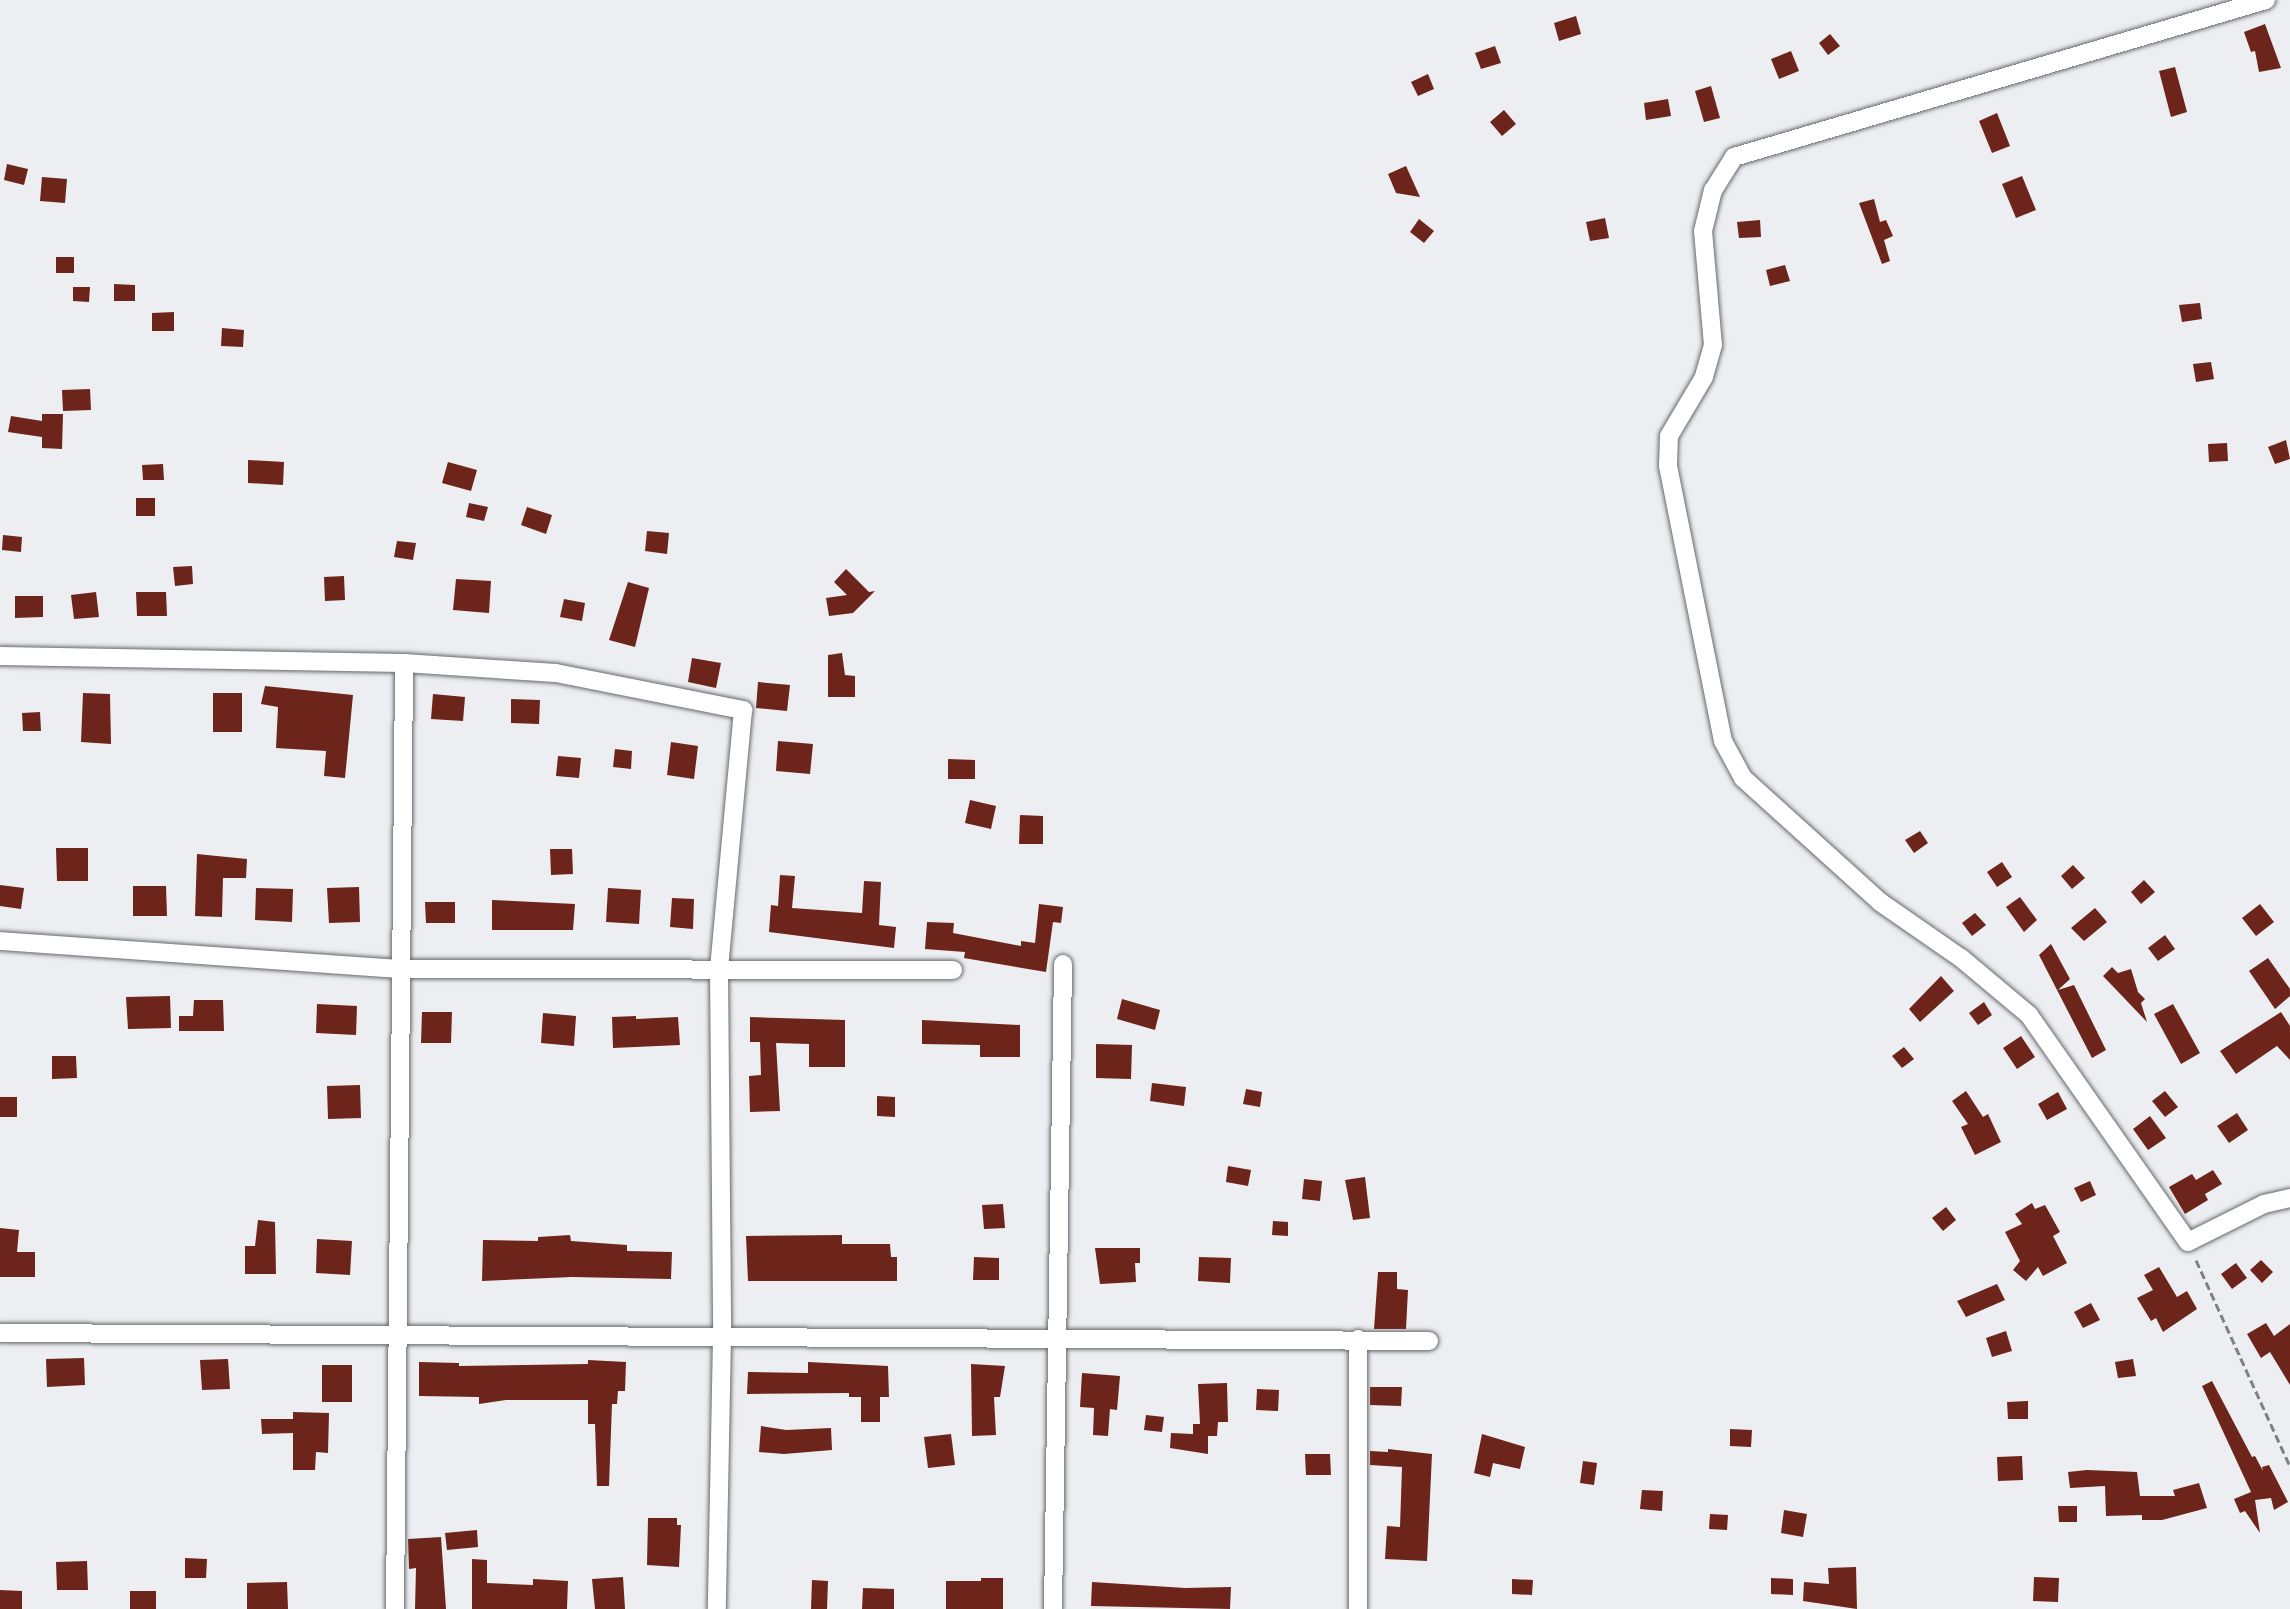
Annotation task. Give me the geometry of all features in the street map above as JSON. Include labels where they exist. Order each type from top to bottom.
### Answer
[{"type":"street","points":[[2266,0],[1734,157],[1713,190],[1703,231],[1713,345],[1704,377],[1669,436],[1668,466],[1694,590],[1705,664],[1723,741],[1743,778],[1880,902],[1961,958],[2029,1015],[2188,1242],[2264,1204],[2290,1198]]},
{"type":"street","points":[[0,656],[404,663],[556,673],[743,710],[719,970],[722,1337],[717,1609]]},
{"type":"street","points":[[395,1609],[404,663]]},
{"type":"street","points":[[0,941],[401,969],[953,970]]},
{"type":"street","points":[[1053,1609],[1063,964]]},
{"type":"street","points":[[0,1333],[1429,1341]]},
{"type":"street","points":[[1358,1339],[1358,1609]]},
{"type":"path","points":[[2188,1242],[2290,1466]]},
{"type":"building","points":[[1576,16],[1581,34],[1559,41],[1554,23]]},
{"type":"building","points":[[2265,24],[2281,68],[2259,72],[2255,51],[2251,52],[2244,32]]},
{"type":"building","points":[[1830,34],[1840,46],[1828,55],[1819,43]]},
{"type":"building","points":[[1495,46],[1501,63],[1481,69],[1475,53]]},
{"type":"building","points":[[1791,51],[1799,71],[1779,79],[1771,59]]},
{"type":"building","points":[[2175,67],[2187,112],[2171,117],[2159,71]]},
{"type":"building","points":[[1428,74],[1434,89],[1418,96],[1411,82]]},
{"type":"building","points":[[1711,86],[1720,118],[1704,122],[1695,91]]},
{"type":"building","points":[[1668,99],[1671,116],[1646,120],[1644,103]]},
{"type":"building","points":[[1504,110],[1516,124],[1502,136],[1490,122]]},
{"type":"building","points":[[1997,113],[2010,146],[1992,153],[1979,121]]},
{"type":"building","points":[[7,164],[28,169],[24,185],[4,180]]},
{"type":"building","points":[[1406,166],[1420,197],[1396,193],[1388,174]]},
{"type":"building","points":[[2022,176],[2036,210],[2016,218],[2002,184]]},
{"type":"building","points":[[42,177],[67,179],[65,203],[40,201]]},
{"type":"building","points":[[1874,199],[1880,222],[1886,220],[1893,236],[1884,240],[1890,261],[1882,264],[1859,203]]},
{"type":"building","points":[[1605,218],[1609,238],[1590,241],[1586,222]]},
{"type":"building","points":[[1419,219],[1434,231],[1424,243],[1410,232]]},
{"type":"building","points":[[1760,220],[1761,237],[1739,238],[1737,222]]},
{"type":"building","points":[[56,257],[74,257],[74,273],[56,273]]},
{"type":"building","points":[[1785,265],[1790,281],[1770,286],[1766,270]]},
{"type":"building","points":[[114,284],[135,285],[135,301],[114,301]]},
{"type":"building","points":[[73,287],[90,287],[89,302],[73,301]]},
{"type":"building","points":[[2200,303],[2202,319],[2182,322],[2179,305]]},
{"type":"building","points":[[174,312],[174,331],[152,331],[152,313]]},
{"type":"building","points":[[222,328],[244,330],[243,347],[221,346]]},
{"type":"building","points":[[2211,362],[2214,379],[2196,382],[2193,364]]},
{"type":"building","points":[[90,389],[91,410],[63,411],[62,390]]},
{"type":"building","points":[[42,414],[63,414],[62,449],[42,448],[42,437],[8,432],[11,416],[42,421]]},
{"type":"building","points":[[2286,440],[2290,459],[2275,464],[2268,447]]},
{"type":"building","points":[[2227,443],[2228,461],[2209,462],[2208,444]]},
{"type":"building","points":[[248,460],[284,462],[283,485],[248,483]]},
{"type":"building","points":[[448,462],[477,470],[471,491],[442,483]]},
{"type":"building","points":[[163,464],[164,480],[143,480],[142,465]]},
{"type":"building","points":[[136,498],[155,498],[155,516],[136,516]]},
{"type":"building","points":[[469,503],[488,507],[484,521],[466,517]]},
{"type":"building","points":[[527,507],[552,515],[546,534],[521,525]]},
{"type":"building","points":[[647,531],[669,533],[667,554],[645,551]]},
{"type":"building","points":[[3,535],[22,537],[21,552],[2,550]]},
{"type":"building","points":[[397,541],[416,543],[413,560],[394,557]]},
{"type":"building","points":[[192,566],[193,584],[175,586],[173,567]]},
{"type":"building","points":[[846,569],[869,592],[875,591],[853,613],[829,616],[826,598],[847,595],[834,582]]},
{"type":"building","points":[[344,576],[345,600],[325,601],[324,577]]},
{"type":"building","points":[[456,579],[491,581],[489,613],[453,610]]},
{"type":"building","points":[[628,582],[649,588],[635,647],[609,640]]},
{"type":"building","points":[[96,592],[99,617],[74,619],[71,595]]},
{"type":"building","points":[[136,592],[166,592],[167,616],[137,616]]},
{"type":"building","points":[[15,596],[43,596],[43,617],[15,618]]},
{"type":"building","points":[[564,599],[585,603],[582,621],[560,617]]},
{"type":"building","points":[[842,653],[845,675],[855,676],[855,697],[828,697],[828,655]]},
{"type":"building","points":[[692,658],[721,663],[716,688],[688,682]]},
{"type":"building","points":[[758,682],[790,685],[787,711],[756,708]]},
{"type":"building","points":[[265,686],[353,695],[345,778],[324,776],[326,751],[276,748],[278,707],[261,704]]},
{"type":"building","points":[[83,693],[110,694],[111,744],[81,742]]},
{"type":"building","points":[[213,693],[242,693],[242,732],[213,732]]},
{"type":"building","points":[[433,694],[465,697],[463,721],[431,719]]},
{"type":"building","points":[[511,699],[540,700],[539,724],[511,723]]},
{"type":"building","points":[[40,712],[41,731],[23,731],[22,713]]},
{"type":"building","points":[[778,741],[813,744],[810,774],[776,771]]},
{"type":"building","points":[[671,742],[698,746],[694,779],[667,775]]},
{"type":"building","points":[[615,749],[632,751],[631,769],[613,767]]},
{"type":"building","points":[[558,756],[581,758],[579,778],[556,776]]},
{"type":"building","points":[[948,759],[975,760],[975,779],[948,779]]},
{"type":"building","points":[[970,800],[996,806],[991,829],[965,823]]},
{"type":"building","points":[[1020,815],[1043,816],[1043,844],[1019,844]]},
{"type":"building","points":[[1920,831],[1928,843],[1914,853],[1905,840]]},
{"type":"building","points":[[56,848],[88,848],[88,881],[57,881]]},
{"type":"building","points":[[550,849],[572,849],[573,874],[551,875]]},
{"type":"building","points":[[197,854],[247,859],[246,878],[223,878],[222,917],[195,916]]},
{"type":"building","points":[[2002,862],[2012,877],[1997,887],[1987,872]]},
{"type":"building","points":[[2073,865],[2085,878],[2072,889],[2061,876]]},
{"type":"building","points":[[780,875],[795,876],[792,908],[862,913],[864,881],[881,882],[879,925],[896,927],[894,948],[769,932],[771,905],[778,906]]},
{"type":"building","points":[[2144,880],[2155,892],[2141,904],[2131,892]]},
{"type":"building","points":[[0,885],[24,888],[21,909],[0,906]]},
{"type":"building","points":[[133,886],[166,886],[167,916],[133,916]]},
{"type":"building","points":[[359,887],[360,922],[329,923],[327,888]]},
{"type":"building","points":[[256,888],[293,889],[292,922],[255,920]]},
{"type":"building","points":[[608,888],[641,890],[639,924],[606,922]]},
{"type":"building","points":[[2020,897],[2037,920],[2024,932],[2006,907]]},
{"type":"building","points":[[672,898],[694,899],[693,929],[670,927]]},
{"type":"building","points":[[492,900],[575,904],[573,930],[492,930]]},
{"type":"building","points":[[425,902],[455,902],[455,923],[426,923]]},
{"type":"building","points":[[1039,904],[1063,907],[1061,923],[1053,922],[1046,972],[964,958],[965,952],[925,949],[927,922],[954,923],[953,933],[1021,946],[1021,941],[1035,943]]},
{"type":"building","points":[[2260,904],[2274,922],[2256,936],[2242,918]]},
{"type":"building","points":[[2095,908],[2107,922],[2084,941],[2071,928]]},
{"type":"building","points":[[1975,913],[1986,925],[1972,936],[1962,923]]},
{"type":"building","points":[[2165,935],[2175,949],[2158,961],[2148,948]]},
{"type":"building","points":[[2051,944],[2070,979],[2058,990],[2074,985],[2106,1050],[2092,1058],[2039,955]]},
{"type":"building","points":[[2268,958],[2290,989],[2290,996],[2275,1009],[2249,971]]},
{"type":"building","points":[[2112,967],[2118,973],[2131,969],[2138,992],[2145,999],[2141,1003],[2147,1022],[2103,976]]},
{"type":"building","points":[[1941,976],[1954,991],[1920,1022],[1909,1009]]},
{"type":"building","points":[[170,996],[171,1028],[128,1029],[126,997]]},
{"type":"building","points":[[1122,999],[1160,1010],[1155,1030],[1117,1019]]},
{"type":"building","points":[[194,1000],[223,1000],[224,1031],[179,1031],[179,1016],[193,1016]]},
{"type":"building","points":[[1984,1002],[1992,1015],[1978,1025],[1969,1013]]},
{"type":"building","points":[[317,1004],[357,1006],[356,1035],[316,1033]]},
{"type":"building","points":[[2173,1004],[2200,1053],[2181,1064],[2154,1014]]},
{"type":"building","points":[[422,1012],[452,1012],[451,1043],[421,1043]]},
{"type":"building","points":[[2281,1012],[2290,1026],[2290,1060],[2277,1046],[2236,1074],[2220,1051]]},
{"type":"building","points":[[543,1013],[576,1016],[574,1046],[541,1043]]},
{"type":"building","points":[[636,1016],[636,1019],[678,1017],[680,1045],[613,1048],[612,1017]]},
{"type":"building","points":[[750,1017],[845,1020],[845,1067],[809,1067],[809,1044],[776,1043],[780,1111],[750,1112],[749,1076],[761,1075],[760,1042],[750,1042]]},
{"type":"building","points":[[922,1020],[1020,1025],[1020,1057],[980,1057],[980,1045],[922,1044]]},
{"type":"building","points":[[2021,1036],[2035,1057],[2017,1069],[2003,1048]]},
{"type":"building","points":[[1096,1044],[1132,1045],[1131,1079],[1096,1078]]},
{"type":"building","points":[[1904,1047],[1914,1059],[1902,1068],[1892,1056]]},
{"type":"building","points":[[52,1056],[76,1056],[77,1078],[52,1079]]},
{"type":"building","points":[[1152,1083],[1186,1087],[1184,1106],[1150,1101]]},
{"type":"building","points":[[360,1085],[361,1118],[328,1119],[327,1086]]},
{"type":"building","points":[[1246,1089],[1262,1092],[1260,1107],[1243,1104]]},
{"type":"building","points":[[1966,1091],[1983,1117],[1988,1114],[2001,1142],[1975,1155],[1961,1127],[1968,1124],[1952,1101]]},
{"type":"building","points":[[2165,1091],[2178,1107],[2165,1117],[2152,1101]]},
{"type":"building","points":[[2058,1092],[2067,1109],[2047,1120],[2038,1104]]},
{"type":"building","points":[[877,1096],[895,1097],[895,1117],[877,1116]]},
{"type":"building","points":[[0,1097],[17,1097],[17,1117],[0,1117]]},
{"type":"building","points":[[2237,1113],[2248,1130],[2229,1143],[2217,1126]]},
{"type":"building","points":[[2150,1116],[2166,1138],[2148,1150],[2133,1129]]},
{"type":"building","points":[[1228,1166],[1251,1170],[1248,1186],[1226,1182]]},
{"type":"building","points":[[2213,1170],[2222,1184],[2205,1194],[2208,1200],[2185,1214],[2169,1187],[2192,1174],[2196,1180]]},
{"type":"building","points":[[1365,1177],[1370,1218],[1353,1220],[1345,1180]]},
{"type":"building","points":[[1304,1179],[1322,1181],[1320,1201],[1302,1199]]},
{"type":"building","points":[[2090,1181],[2096,1195],[2081,1202],[2074,1188]]},
{"type":"building","points":[[2032,1203],[2035,1209],[2045,1205],[2060,1232],[2053,1236],[2067,1263],[2043,1276],[2038,1267],[2026,1281],[2013,1270],[2020,1261],[2005,1232],[2022,1224],[2015,1214]]},
{"type":"building","points":[[1003,1204],[1005,1228],[984,1229],[982,1205]]},
{"type":"building","points":[[1946,1207],[1956,1220],[1943,1231],[1932,1218]]},
{"type":"building","points":[[258,1220],[275,1222],[276,1274],[245,1274],[245,1246],[255,1246]]},
{"type":"building","points":[[1273,1221],[1288,1222],[1288,1236],[1272,1235]]},
{"type":"building","points":[[0,1228],[19,1230],[17,1252],[35,1252],[35,1277],[0,1277]]},
{"type":"building","points":[[570,1235],[571,1241],[627,1245],[627,1251],[672,1252],[671,1279],[572,1277],[482,1281],[483,1240],[538,1241],[538,1237]]},
{"type":"building","points":[[842,1235],[842,1244],[890,1244],[891,1257],[897,1257],[897,1281],[748,1281],[746,1236]]},
{"type":"building","points":[[317,1239],[352,1241],[350,1275],[316,1273]]},
{"type":"building","points":[[1095,1248],[1140,1248],[1140,1263],[1135,1263],[1136,1282],[1100,1284]]},
{"type":"building","points":[[974,1257],[999,1258],[999,1280],[973,1280]]},
{"type":"building","points":[[1199,1257],[1231,1258],[1230,1283],[1198,1281]]},
{"type":"building","points":[[2261,1260],[2273,1272],[2262,1283],[2250,1270]]},
{"type":"building","points":[[2236,1263],[2247,1278],[2232,1289],[2221,1274]]},
{"type":"building","points":[[2159,1267],[2177,1297],[2187,1291],[2197,1309],[2163,1332],[2156,1318],[2151,1321],[2137,1298],[2153,1290],[2144,1275]]},
{"type":"building","points":[[1378,1272],[1397,1272],[1397,1289],[1408,1290],[1406,1329],[1374,1329]]},
{"type":"building","points":[[1997,1284],[2005,1300],[1966,1317],[1957,1301]]},
{"type":"building","points":[[2091,1303],[2100,1320],[2083,1328],[2074,1312]]},
{"type":"building","points":[[2266,1323],[2274,1336],[2290,1324],[2290,1385],[2270,1352],[2261,1358],[2247,1334]]},
{"type":"building","points":[[2006,1331],[2012,1351],[1992,1357],[1986,1338]]},
{"type":"building","points":[[84,1358],[85,1385],[47,1387],[46,1359]]},
{"type":"building","points":[[228,1359],[230,1389],[202,1390],[200,1360]]},
{"type":"building","points":[[2133,1359],[2136,1376],[2118,1378],[2115,1362]]},
{"type":"building","points":[[588,1360],[626,1362],[625,1391],[618,1391],[617,1404],[612,1404],[609,1486],[597,1486],[595,1424],[588,1424],[588,1400],[506,1400],[479,1404],[479,1397],[419,1396],[419,1362],[459,1363],[459,1366],[588,1364]]},
{"type":"building","points":[[808,1362],[888,1366],[889,1397],[880,1397],[880,1422],[861,1422],[861,1397],[849,1397],[849,1393],[747,1394],[748,1372],[808,1373]]},
{"type":"building","points":[[971,1364],[1005,1366],[1000,1397],[994,1397],[996,1435],[972,1436]]},
{"type":"building","points":[[322,1365],[352,1365],[352,1402],[322,1402]]},
{"type":"building","points":[[1082,1373],[1120,1376],[1117,1410],[1110,1409],[1108,1436],[1093,1435],[1094,1408],[1080,1407]]},
{"type":"building","points":[[2212,1381],[2252,1457],[2255,1456],[2263,1471],[2262,1467],[2269,1465],[2288,1502],[2274,1510],[2271,1498],[2255,1500],[2260,1533],[2245,1511],[2240,1513],[2234,1499],[2251,1492],[2202,1386]]},
{"type":"building","points":[[1227,1383],[1228,1422],[1218,1422],[1217,1436],[1208,1436],[1208,1454],[1170,1448],[1171,1433],[1193,1434],[1193,1424],[1200,1424],[1198,1384]]},
{"type":"building","points":[[1370,1387],[1402,1387],[1401,1406],[1370,1405]]},
{"type":"building","points":[[1257,1389],[1279,1390],[1278,1411],[1256,1410]]},
{"type":"building","points":[[2028,1401],[2028,1419],[2008,1419],[2007,1402]]},
{"type":"building","points":[[293,1412],[329,1413],[328,1453],[316,1452],[315,1470],[293,1470],[293,1433],[262,1434],[261,1419],[293,1419]]},
{"type":"building","points":[[1146,1415],[1164,1417],[1162,1432],[1144,1430]]},
{"type":"building","points":[[761,1426],[786,1430],[831,1428],[832,1450],[784,1454],[759,1452]]},
{"type":"building","points":[[1730,1429],[1752,1430],[1751,1447],[1730,1446]]},
{"type":"building","points":[[951,1434],[955,1465],[928,1468],[924,1437]]},
{"type":"building","points":[[1482,1434],[1525,1447],[1520,1469],[1493,1463],[1490,1477],[1474,1473]]},
{"type":"building","points":[[1388,1449],[1432,1454],[1427,1561],[1385,1559],[1387,1526],[1400,1527],[1402,1467],[1370,1465],[1370,1451],[1388,1452]]},
{"type":"building","points":[[1305,1454],[1330,1454],[1331,1475],[1306,1475]]},
{"type":"building","points":[[2022,1456],[2023,1480],[1998,1481],[1997,1457]]},
{"type":"building","points":[[1583,1461],[1597,1463],[1594,1485],[1580,1483]]},
{"type":"building","points":[[2068,1472],[2137,1472],[2140,1496],[2175,1496],[2173,1490],[2199,1483],[2207,1508],[2162,1520],[2142,1520],[2142,1515],[2106,1516],[2105,1486],[2070,1488]]},
{"type":"building","points":[[1642,1490],[1663,1491],[1662,1511],[1640,1509]]},
{"type":"building","points":[[2058,1506],[2077,1506],[2077,1522],[2059,1522]]},
{"type":"building","points":[[1784,1510],[1807,1514],[1803,1537],[1781,1533]]},
{"type":"building","points":[[1710,1514],[1728,1515],[1727,1530],[1709,1529]]},
{"type":"building","points":[[648,1518],[677,1518],[677,1525],[681,1525],[679,1567],[647,1565]]},
{"type":"building","points":[[477,1530],[478,1547],[447,1550],[445,1533]]},
{"type":"building","points":[[441,1537],[446,1609],[415,1609],[416,1568],[409,1569],[408,1539]]},
{"type":"building","points":[[185,1558],[207,1559],[206,1578],[185,1578]]},
{"type":"building","points":[[472,1559],[487,1560],[487,1583],[533,1585],[533,1579],[568,1581],[567,1609],[472,1609]]},
{"type":"building","points":[[87,1561],[88,1590],[57,1590],[56,1562]]},
{"type":"building","points":[[1856,1567],[1857,1609],[1803,1601],[1804,1582],[1829,1584],[1828,1568]]},
{"type":"building","points":[[623,1577],[625,1609],[595,1609],[592,1579]]},
{"type":"building","points":[[2034,1577],[2059,1578],[2058,1602],[2033,1601]]},
{"type":"building","points":[[981,1578],[1003,1578],[1003,1609],[946,1609],[946,1581],[981,1581]]},
{"type":"building","points":[[1771,1578],[1793,1579],[1793,1595],[1771,1594]]},
{"type":"building","points":[[1512,1579],[1533,1580],[1532,1595],[1512,1594]]},
{"type":"building","points":[[812,1580],[828,1581],[827,1609],[811,1609]]},
{"type":"building","points":[[287,1582],[288,1609],[247,1609],[247,1583]]},
{"type":"building","points":[[1092,1582],[1185,1588],[1231,1587],[1230,1609],[1091,1606]]},
{"type":"building","points":[[863,1588],[894,1589],[894,1609],[862,1609]]},
{"type":"building","points":[[0,1590],[22,1591],[22,1609],[0,1609]]},
{"type":"building","points":[[130,1591],[156,1591],[156,1609],[130,1609]]}]
